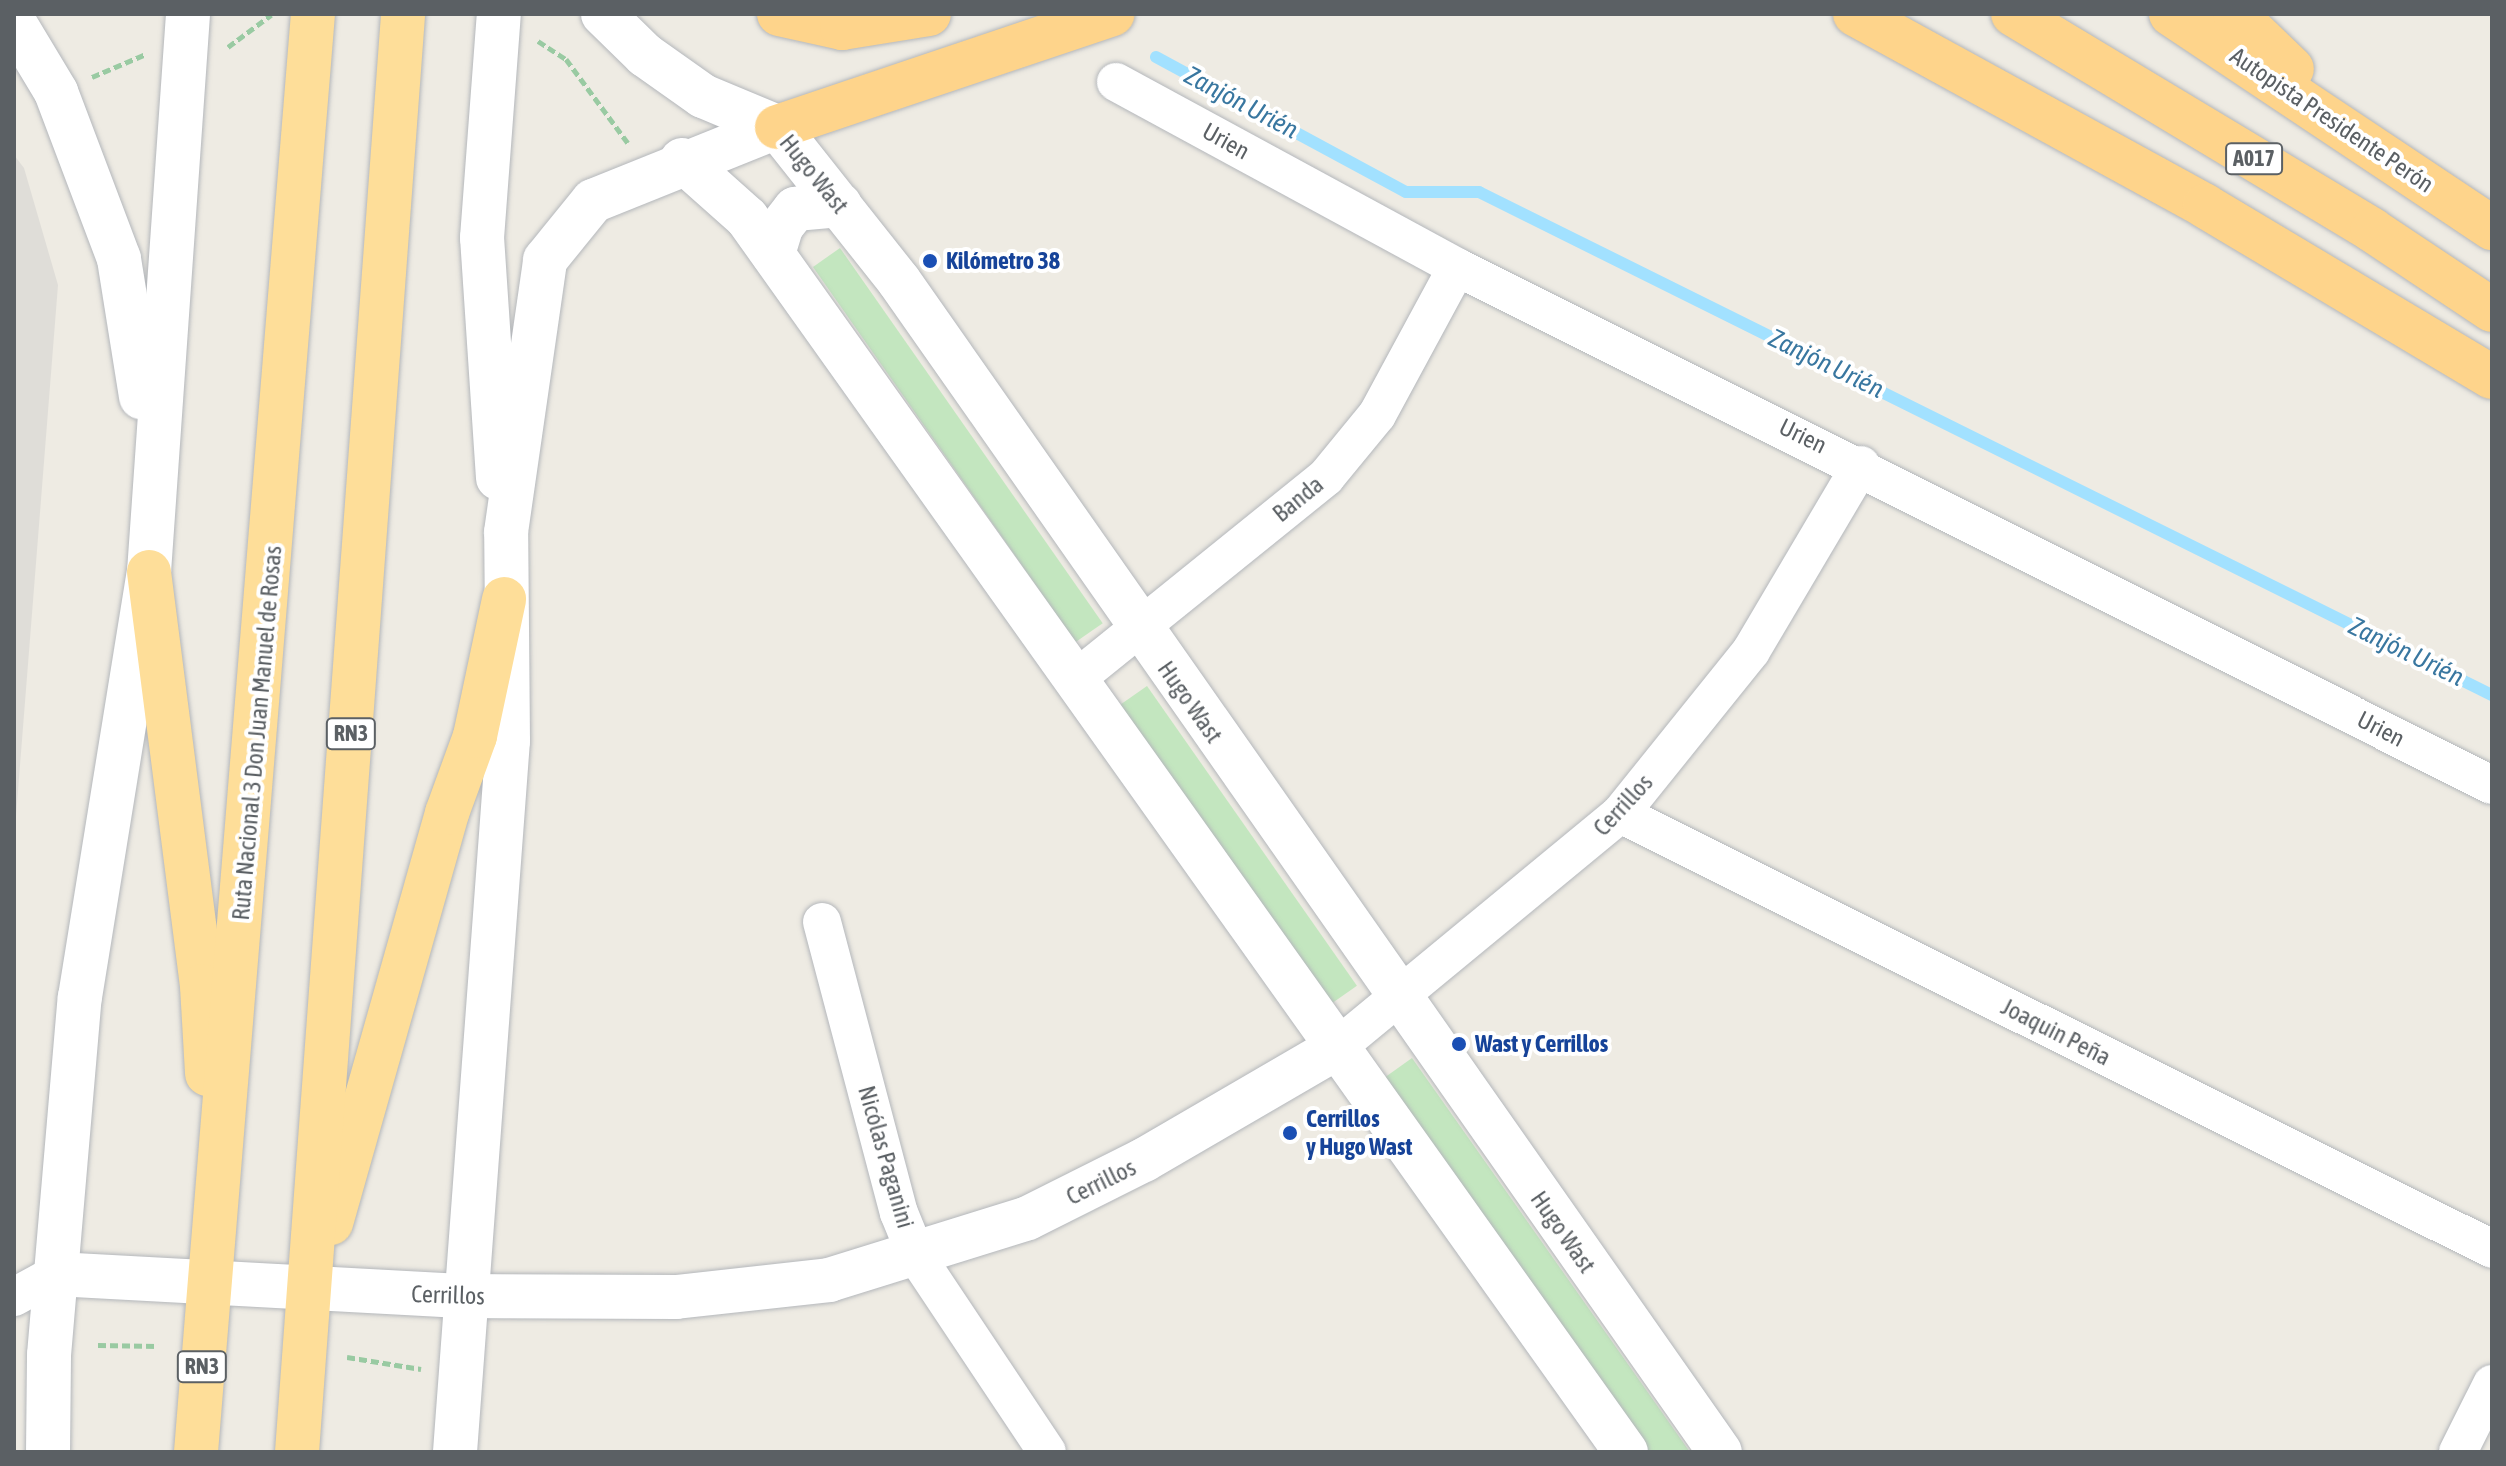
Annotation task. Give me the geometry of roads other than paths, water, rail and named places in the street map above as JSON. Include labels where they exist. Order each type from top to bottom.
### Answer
[{"type":"highway","name":"Ruta Nacional 3 Don Juan Manuel de Rosas","points":[[196,1452],[313,14]]},
{"type":"highway","name":"RN3","points":[[297,1452],[403,14]]},
{"type":"highway","points":[[779,14],[842,28],[929,14]]},
{"type":"highway","points":[[777,127],[1112,14]]},
{"type":"highway","points":[[1855,14],[2205,206],[2492,377]]},
{"type":"highway","name":"A017","points":[[2013,14],[2372,230],[2492,310]]},
{"type":"highway","name":"Autopista Presidente Perón","points":[[2171,14],[2492,228]]},
{"type":"highway","points":[[2235,14],[2368,143]]},
{"type":"highway","points":[[149,572],[202,986],[215,1222]]},
{"type":"highway","points":[[310,1282],[342,1197],[447,813],[475,736],[504,599]]},
{"type":"street","points":[[48,1452],[56,1274],[88,931],[136,674],[149,572],[153,470],[188,14]]},
{"type":"street","points":[[499,14],[482,238],[485,357],[506,532]]},
{"type":"street","name":"Hugo Wast","points":[[603,14],[645,55],[703,96],[777,127],[840,205],[899,281],[1399,1002],[1720,1452]]},
{"type":"street","points":[[14,22],[56,92],[119,259],[153,470]]},
{"type":"street","name":"Urien","points":[[1116,82],[1457,267],[1861,465],[2492,785]]},
{"type":"street","points":[[460,1449],[465,1296],[508,741],[504,599],[506,532],[545,260],[593,201],[682,160],[777,127]]},
{"type":"street","points":[[682,160],[747,218],[1077,678],[1335,1049],[1626,1452]]},
{"type":"street","points":[[773,254],[781,227],[795,209],[840,205]]},
{"type":"street","name":"Banda","points":[[1077,678],[1136,625],[1326,477],[1377,415],[1457,267]]},
{"type":"street","name":"Cerrillos","points":[[56,1274],[210,1282],[310,1282],[465,1296],[748,1293],[917,1257],[1028,1218],[1119,1173],[1335,1049],[1399,1002],[1620,814],[1751,651],[1861,465]]},
{"type":"street","name":"Joaquin Peña","points":[[1620,814],[2492,1249]]},
{"type":"street","name":"Nicólas Paganini","points":[[822,922],[899,1213],[917,1257],[1047,1452]]},
{"type":"street","points":[[14,1297],[56,1274]]},
{"type":"street","points":[[2458,1452],[2492,1384]]},
{"type":"waterway","name":"Zanjón Urién","points":[[1156,57],[1406,192],[1479,192],[2492,695]]},
{"type":"place","name":"Kilómetro 38","points":[[930,261]]},
{"type":"place","name":"Wast y Cerrillos","points":[[1459,1044]]},
{"type":"place","name":"Cerrillos y Hugo Wast","points":[[1290,1133]]}]
